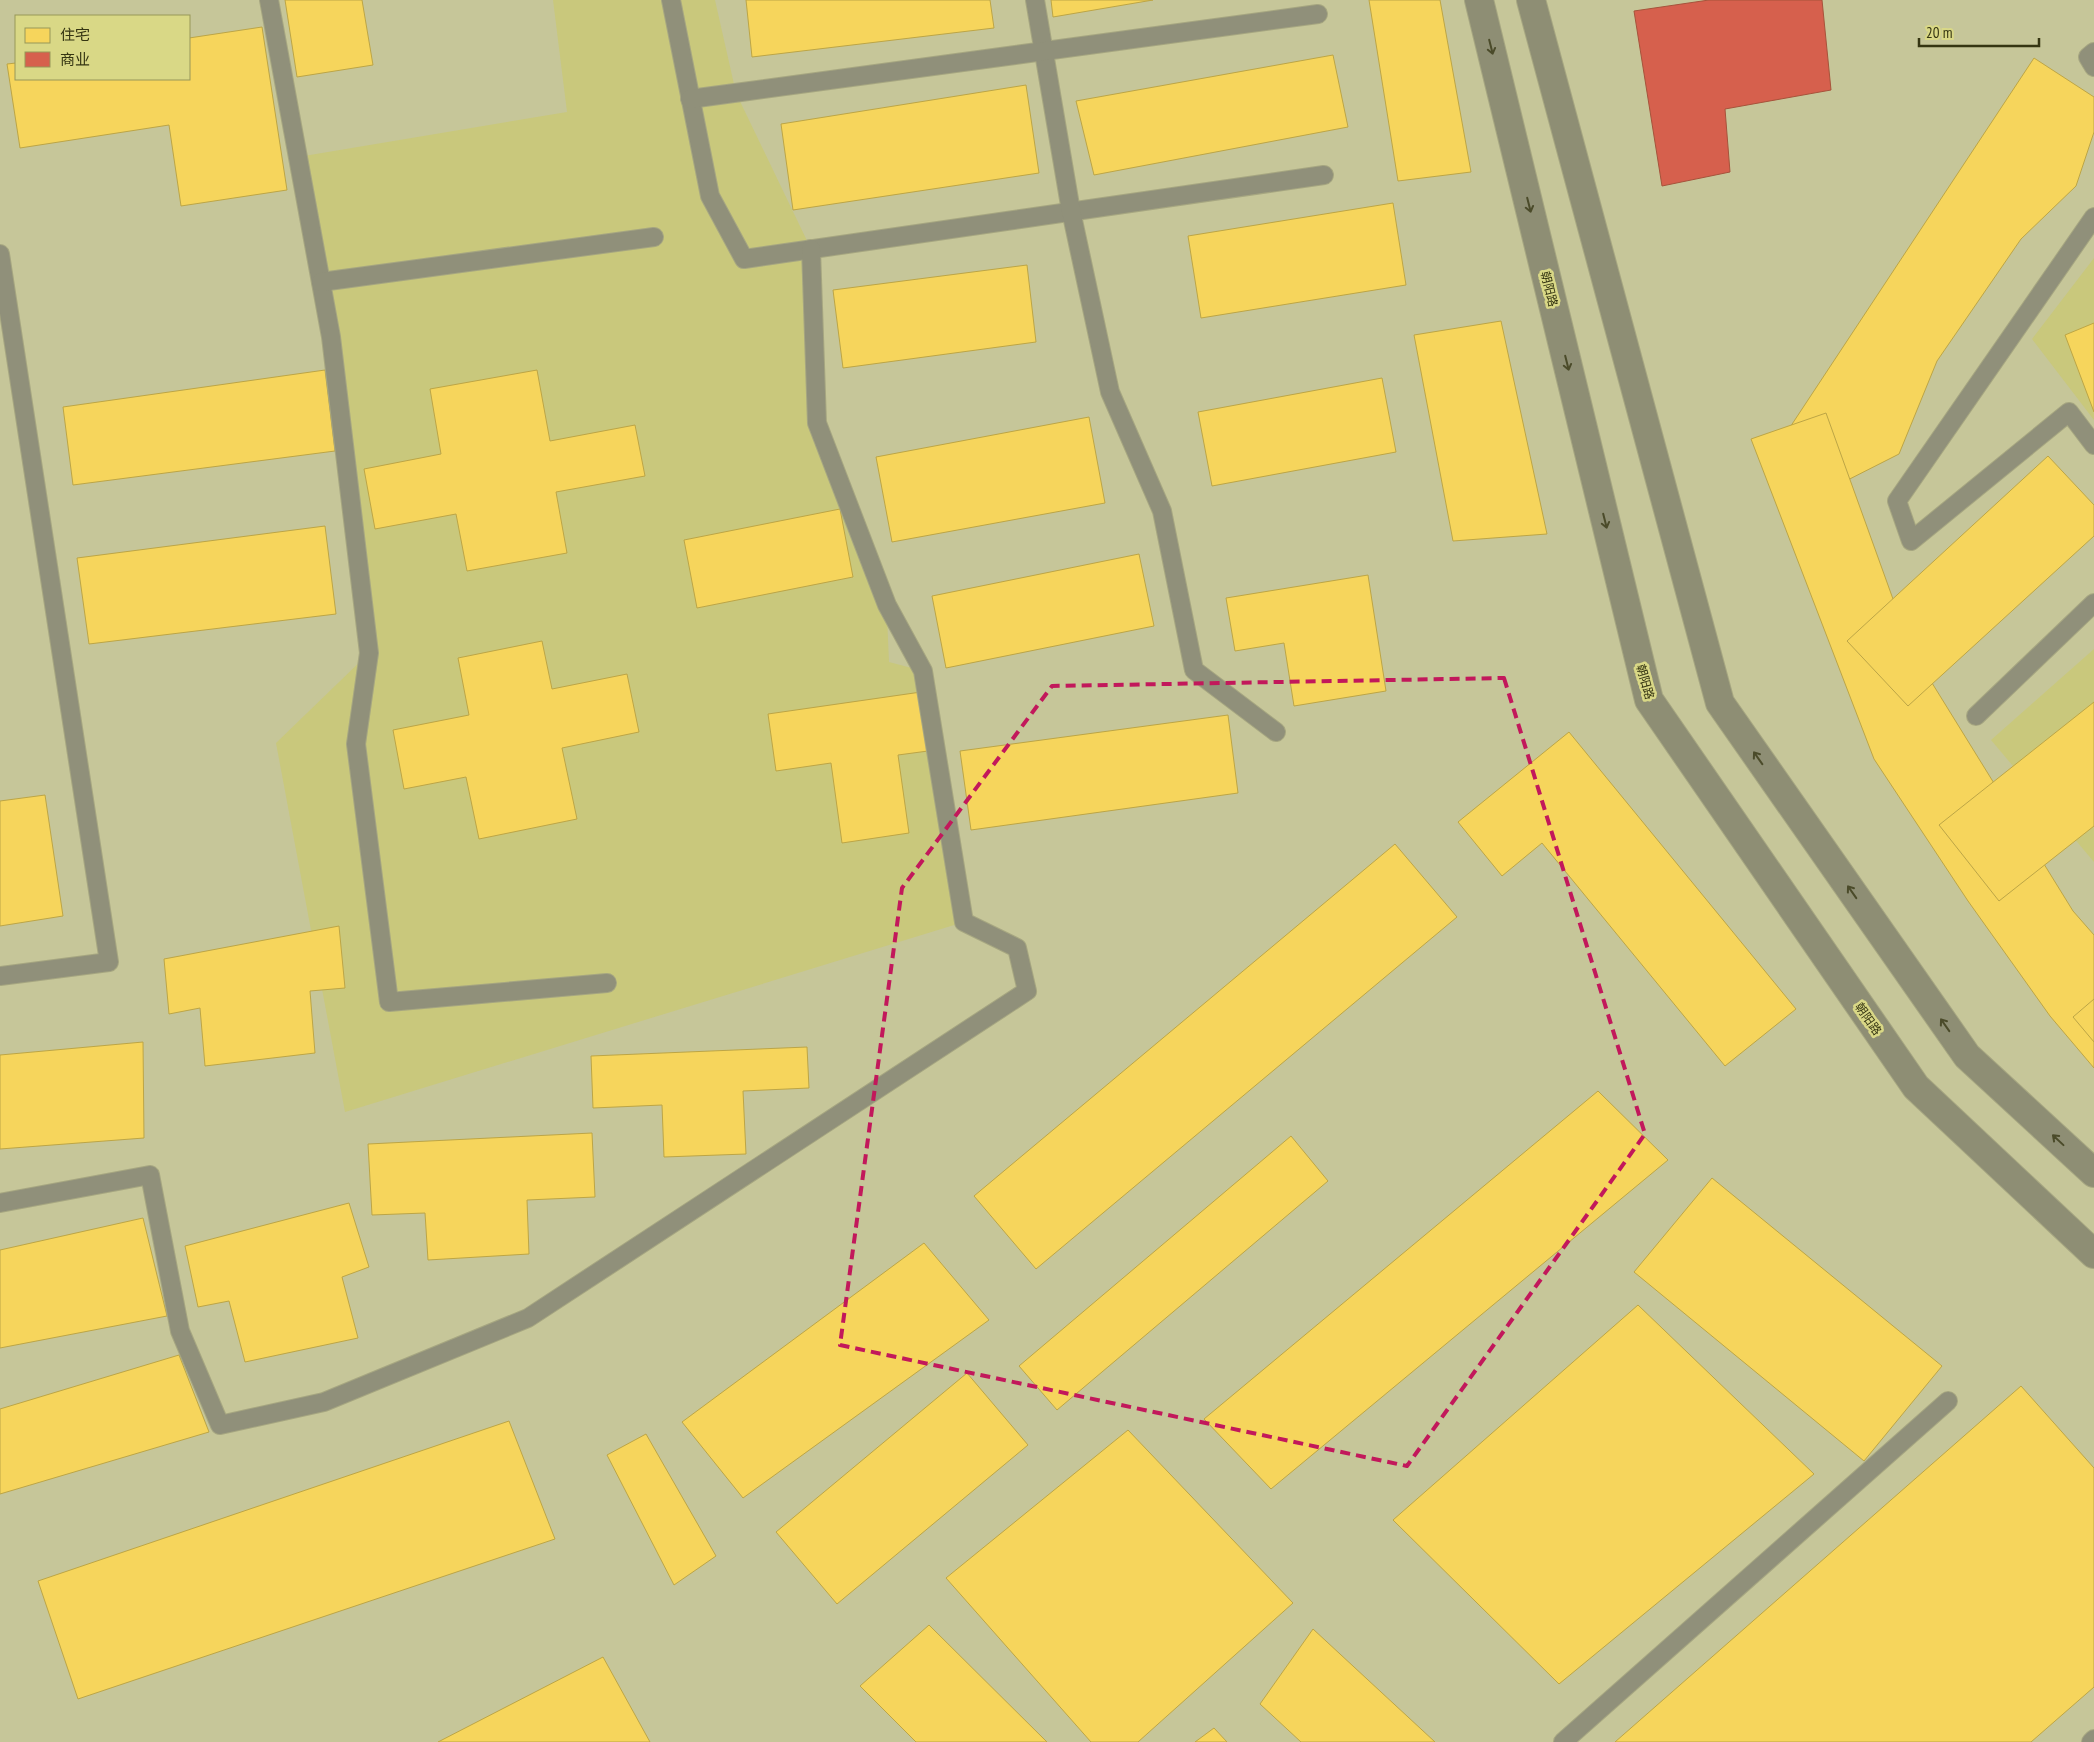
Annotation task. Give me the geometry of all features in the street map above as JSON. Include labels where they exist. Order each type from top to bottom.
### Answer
[{"type":"main road","name":"朝阳路","points":[[1479,0],[1648,700],[1916,1088],[2094,1254]]},
{"type":"main road","points":[[1531,0],[1720,703],[1967,1056],[2094,1173]]},
{"type":"lane","points":[[269,0],[331,337],[369,653],[356,744],[389,1002],[607,983]]},
{"type":"lane","points":[[671,0],[710,196],[744,259],[1324,175]]},
{"type":"lane","points":[[1035,0],[1071,211],[1110,392],[1162,511],[1194,670],[1276,732]]},
{"type":"lane","points":[[690,99],[1318,14]]},
{"type":"lane","points":[[2094,52],[2088,57],[2094,67]]},
{"type":"lane","points":[[2094,217],[1897,501],[1910,541],[2069,412],[2094,445]]},
{"type":"lane","points":[[321,282],[654,236]]},
{"type":"lane","points":[[0,1203],[150,1175],[180,1330],[220,1425],[324,1402],[528,1318],[1027,991],[1017,948],[964,922],[924,671],[886,605],[817,423],[811,250]]},
{"type":"lane","points":[[0,254],[108,962],[0,976]]},
{"type":"lane","points":[[1976,716],[2094,603]]},
{"type":"lane","points":[[1563,1742],[1948,1401]]},
{"type":"lane","points":[[2091,1742],[2094,1739]]},
{"type":"highlighted area","points":[[1504,678],[1645,1134],[1407,1466],[840,1345],[902,888],[1052,686]]},
{"type":"shaded area","points":[[553,0],[715,0],[736,93],[811,249],[817,423],[886,593],[889,662],[923,671],[964,922],[345,1112],[276,743],[369,653],[298,157],[567,112]]},
{"type":"shaded area","points":[[2094,258],[2094,420],[2032,339]]},
{"type":"shaded area","points":[[2094,649],[2094,862],[1991,740]]},
{"type":"building: 住宅","points":[[285,0],[362,0],[373,65],[297,77]]},
{"type":"building: 住宅","points":[[746,0],[990,0],[994,28],[752,57]]},
{"type":"building: 住宅","points":[[1051,0],[1153,0],[1053,17]]},
{"type":"building: 住宅","points":[[1369,0],[1440,0],[1471,172],[1398,181]]},
{"type":"building: 住宅","points":[[262,27],[287,190],[181,206],[169,125],[20,148],[7,64],[15,63],[15,80],[190,80],[190,38]]},
{"type":"building: 住宅","points":[[1333,55],[1348,127],[1094,175],[1076,101]]},
{"type":"building: 住宅","points":[[2034,58],[2094,97],[2094,132],[2076,186],[2021,239],[1937,361],[1899,454],[1826,491],[1769,459]]},
{"type":"building: 住宅","points":[[1026,85],[1039,173],[793,210],[781,124]]},
{"type":"building: 住宅","points":[[1393,203],[1406,285],[1201,318],[1188,236]]},
{"type":"building: 住宅","points":[[1027,265],[1036,342],[843,368],[833,290]]},
{"type":"building: 住宅","points":[[1501,321],[1547,534],[1453,541],[1414,335]]},
{"type":"building: 住宅","points":[[2094,323],[2094,412],[2065,335]]},
{"type":"building: 住宅","points":[[325,370],[335,451],[73,485],[63,407]]},
{"type":"building: 住宅","points":[[537,370],[550,441],[635,425],[645,476],[556,492],[567,553],[467,571],[456,514],[375,529],[364,469],[441,454],[430,389]]},
{"type":"building: 住宅","points":[[1382,378],[1396,452],[1212,486],[1198,412]]},
{"type":"building: 住宅","points":[[1826,413],[1911,649],[2073,911],[2094,935],[2094,1068],[2050,1016],[1968,901],[1874,759],[1751,439]]},
{"type":"building: 住宅","points":[[1089,417],[1105,503],[892,542],[876,457]]},
{"type":"building: 住宅","points":[[2048,456],[2094,505],[2094,536],[1908,706],[1847,641]]},
{"type":"building: 住宅","points":[[840,509],[853,577],[697,608],[684,540]]},
{"type":"building: 住宅","points":[[325,526],[336,614],[89,644],[77,558]]},
{"type":"building: 住宅","points":[[1139,554],[1154,626],[946,668],[932,596]]},
{"type":"building: 住宅","points":[[1368,575],[1386,691],[1294,706],[1284,643],[1235,651],[1226,598]]},
{"type":"building: 住宅","points":[[542,641],[552,689],[627,674],[639,732],[562,748],[577,819],[479,839],[466,777],[404,789],[393,730],[469,715],[458,658]]},
{"type":"building: 住宅","points":[[935,690],[943,749],[898,755],[909,833],[842,843],[831,763],[776,771],[768,714]]},
{"type":"building: 住宅","points":[[2094,702],[2094,826],[1999,901],[1939,825]]},
{"type":"building: 住宅","points":[[1228,715],[1238,793],[971,830],[960,751]]},
{"type":"building: 住宅","points":[[1569,732],[1796,1009],[1725,1066],[1542,843],[1502,876],[1458,822]]},
{"type":"building: 住宅","points":[[45,795],[63,916],[0,926],[0,801]]},
{"type":"building: 住宅","points":[[1395,844],[1457,917],[1036,1269],[974,1196]]},
{"type":"building: 住宅","points":[[339,926],[345,988],[310,991],[315,1053],[205,1066],[200,1008],[169,1014],[164,959]]},
{"type":"building: 住宅","points":[[2094,999],[2094,1042],[2073,1017]]},
{"type":"building: 住宅","points":[[143,1042],[144,1138],[0,1149],[0,1055]]},
{"type":"building: 住宅","points":[[807,1047],[809,1088],[743,1091],[746,1154],[664,1157],[662,1105],[593,1108],[591,1056]]},
{"type":"building: 住宅","points":[[1598,1091],[1668,1160],[1271,1489],[1204,1419]]},
{"type":"building: 住宅","points":[[592,1133],[595,1197],[527,1200],[529,1254],[428,1260],[425,1213],[372,1215],[368,1144]]},
{"type":"building: 住宅","points":[[1291,1136],[1328,1181],[1057,1410],[1019,1366]]},
{"type":"building: 住宅","points":[[1712,1178],[1942,1366],[1864,1461],[1634,1272]]},
{"type":"building: 住宅","points":[[349,1203],[369,1267],[342,1277],[358,1338],[245,1362],[229,1301],[198,1307],[185,1246]]},
{"type":"building: 住宅","points":[[143,1218],[167,1316],[0,1348],[0,1250]]},
{"type":"building: 住宅","points":[[924,1243],[989,1320],[743,1498],[682,1422]]},
{"type":"building: 住宅","points":[[1638,1305],[1814,1474],[1559,1684],[1393,1520]]},
{"type":"building: 住宅","points":[[179,1355],[209,1432],[0,1494],[0,1409]]},
{"type":"building: 住宅","points":[[967,1373],[1028,1445],[837,1604],[776,1532]]},
{"type":"building: 住宅","points":[[2021,1386],[2094,1468],[2094,1687],[2031,1742],[1615,1742]]},
{"type":"building: 住宅","points":[[509,1421],[555,1539],[78,1699],[38,1581]]},
{"type":"building: 住宅","points":[[1128,1430],[1293,1603],[1138,1742],[1091,1742],[946,1578]]},
{"type":"building: 住宅","points":[[646,1434],[716,1556],[674,1585],[607,1455]]},
{"type":"building: 住宅","points":[[929,1625],[1047,1742],[916,1742],[860,1686]]},
{"type":"building: 住宅","points":[[1313,1629],[1435,1742],[1301,1742],[1260,1704]]},
{"type":"building: 住宅","points":[[603,1657],[650,1742],[438,1742]]},
{"type":"building: 住宅","points":[[1214,1728],[1227,1742],[1195,1742]]},
{"type":"building: 商业","points":[[1709,0],[1822,0],[1831,90],[1725,109],[1730,172],[1662,186],[1634,11]]}]
